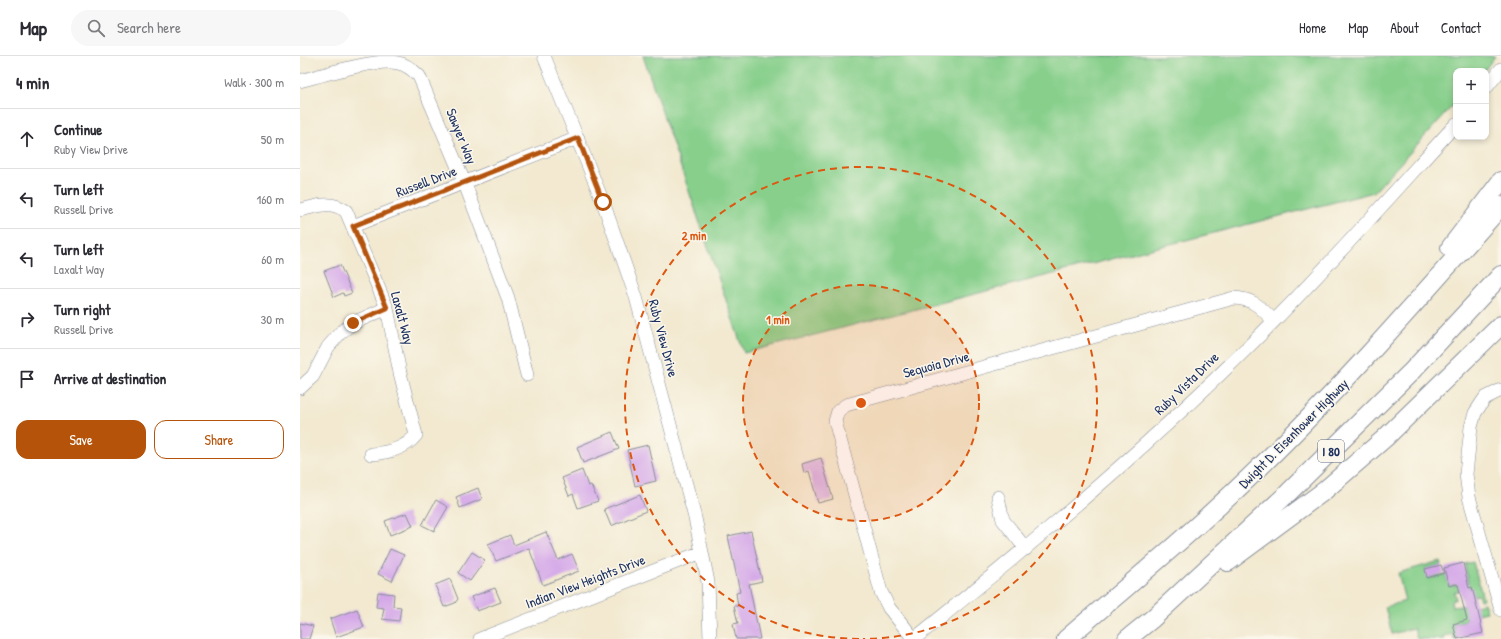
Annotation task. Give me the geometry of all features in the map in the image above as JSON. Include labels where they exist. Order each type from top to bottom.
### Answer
[{"type":"highway","points":[[1352,373],[1501,181]]},
{"type":"highway","name":"Dwight D. Eisenhower Highway","points":[[1066,639],[1211,513],[1262,465],[1352,373],[1501,206]]},
{"type":"highway","name":"I 80","points":[[1128,639],[1152,619],[1288,493],[1410,374],[1501,276]]},
{"type":"highway","points":[[1152,619],[1324,491],[1385,438],[1501,325]]},
{"type":"street","name":"Ruby View Drive","points":[[544,56],[603,202],[636,297],[695,518],[710,596],[710,639]]},
{"type":"street","name":"Sawyer Way","points":[[300,81],[345,69],[388,61],[400,63],[410,68],[423,83],[465,184],[508,298],[527,375]]},
{"type":"street","points":[[1489,84],[1501,69]]},
{"type":"street","name":"Ruby Vista Drive","points":[[914,639],[1026,549],[1139,451],[1274,321],[1453,127]]},
{"type":"street","name":"Russell Drive","points":[[353,226],[465,184],[578,138]]},
{"type":"street","name":"Laxalt Way","points":[[300,210],[329,203],[338,205],[346,211],[387,308],[400,373],[416,435],[412,441],[394,450],[371,454]]},
{"type":"street","name":"Sequoia Drive","points":[[914,639],[889,608],[881,592],[835,421],[838,411],[846,405],[1234,298],[1246,299],[1255,303],[1274,321]]},
{"type":"street","points":[[300,388],[313,376],[328,347],[340,333],[353,323],[387,308]]},
{"type":"street","points":[[1501,390],[1485,398],[1475,413],[1471,427],[1466,474],[1470,497],[1501,610]]},
{"type":"street","points":[[998,497],[1003,520],[1026,549]]},
{"type":"street","name":"Indian View Heights Drive","points":[[480,639],[702,552]]},
{"type":"green space","points":[[643,56],[1495,56],[1486,68],[1453,68],[1453,105],[1374,192],[744,353]]},
{"type":"green space","points":[[1440,561],[1441,565],[1425,569],[1428,578],[1446,574],[1449,586],[1468,583],[1465,564],[1473,562],[1483,599],[1480,600],[1478,595],[1474,596],[1471,587],[1454,592],[1456,599],[1451,601],[1452,607],[1484,603],[1487,612],[1466,616],[1467,620],[1453,624],[1457,639],[1454,639],[1453,634],[1443,636],[1444,639],[1417,639],[1414,628],[1392,634],[1385,607],[1405,601],[1398,573]]},
{"type":"building","points":[[340,265],[352,293],[344,296],[343,293],[334,297],[324,271]]},
{"type":"building","points":[[612,432],[619,449],[583,463],[577,447]]},
{"type":"building","points":[[648,445],[656,481],[635,486],[627,450]]},
{"type":"building","points":[[821,458],[833,499],[818,503],[809,471],[804,473],[802,464]]},
{"type":"building","points":[[582,470],[588,486],[591,485],[598,501],[578,508],[573,494],[569,496],[562,478]]},
{"type":"building","points":[[478,488],[482,499],[460,508],[456,497]]},
{"type":"building","points":[[640,495],[646,511],[611,526],[604,509]]},
{"type":"building","points":[[436,500],[448,507],[434,531],[422,525]]},
{"type":"building","points":[[407,513],[413,526],[390,535],[385,521]]},
{"type":"building","points":[[751,531],[762,581],[749,584],[760,639],[736,639],[733,624],[738,623],[734,606],[738,606],[736,593],[740,592],[728,536]]},
{"type":"building","points":[[546,532],[558,560],[572,554],[579,571],[543,585],[529,548],[496,561],[488,544],[510,535],[514,545]]},
{"type":"building","points":[[390,549],[404,555],[392,581],[378,574]]},
{"type":"building","points":[[472,552],[485,560],[470,581],[458,573]]},
{"type":"building","points":[[1463,563],[1469,588],[1472,587],[1483,633],[1457,639],[1453,624],[1467,620],[1458,585],[1456,584],[1449,586],[1444,568]]},
{"type":"building","points":[[1441,565],[1444,573],[1427,578],[1425,569]]},
{"type":"building","points":[[450,579],[458,599],[455,603],[444,607],[435,585]]},
{"type":"building","points":[[495,588],[501,602],[477,611],[471,597]]},
{"type":"building","points":[[378,592],[394,594],[393,606],[401,607],[399,621],[382,619],[384,608],[376,607]]},
{"type":"building","points":[[357,609],[364,627],[336,637],[330,619]]},
{"type":"building","points":[[300,623],[313,626],[309,639],[300,639]]},
{"type":"route","points":[[353,323],[387,308],[353,226],[465,184],[578,138],[603,202]]}]
